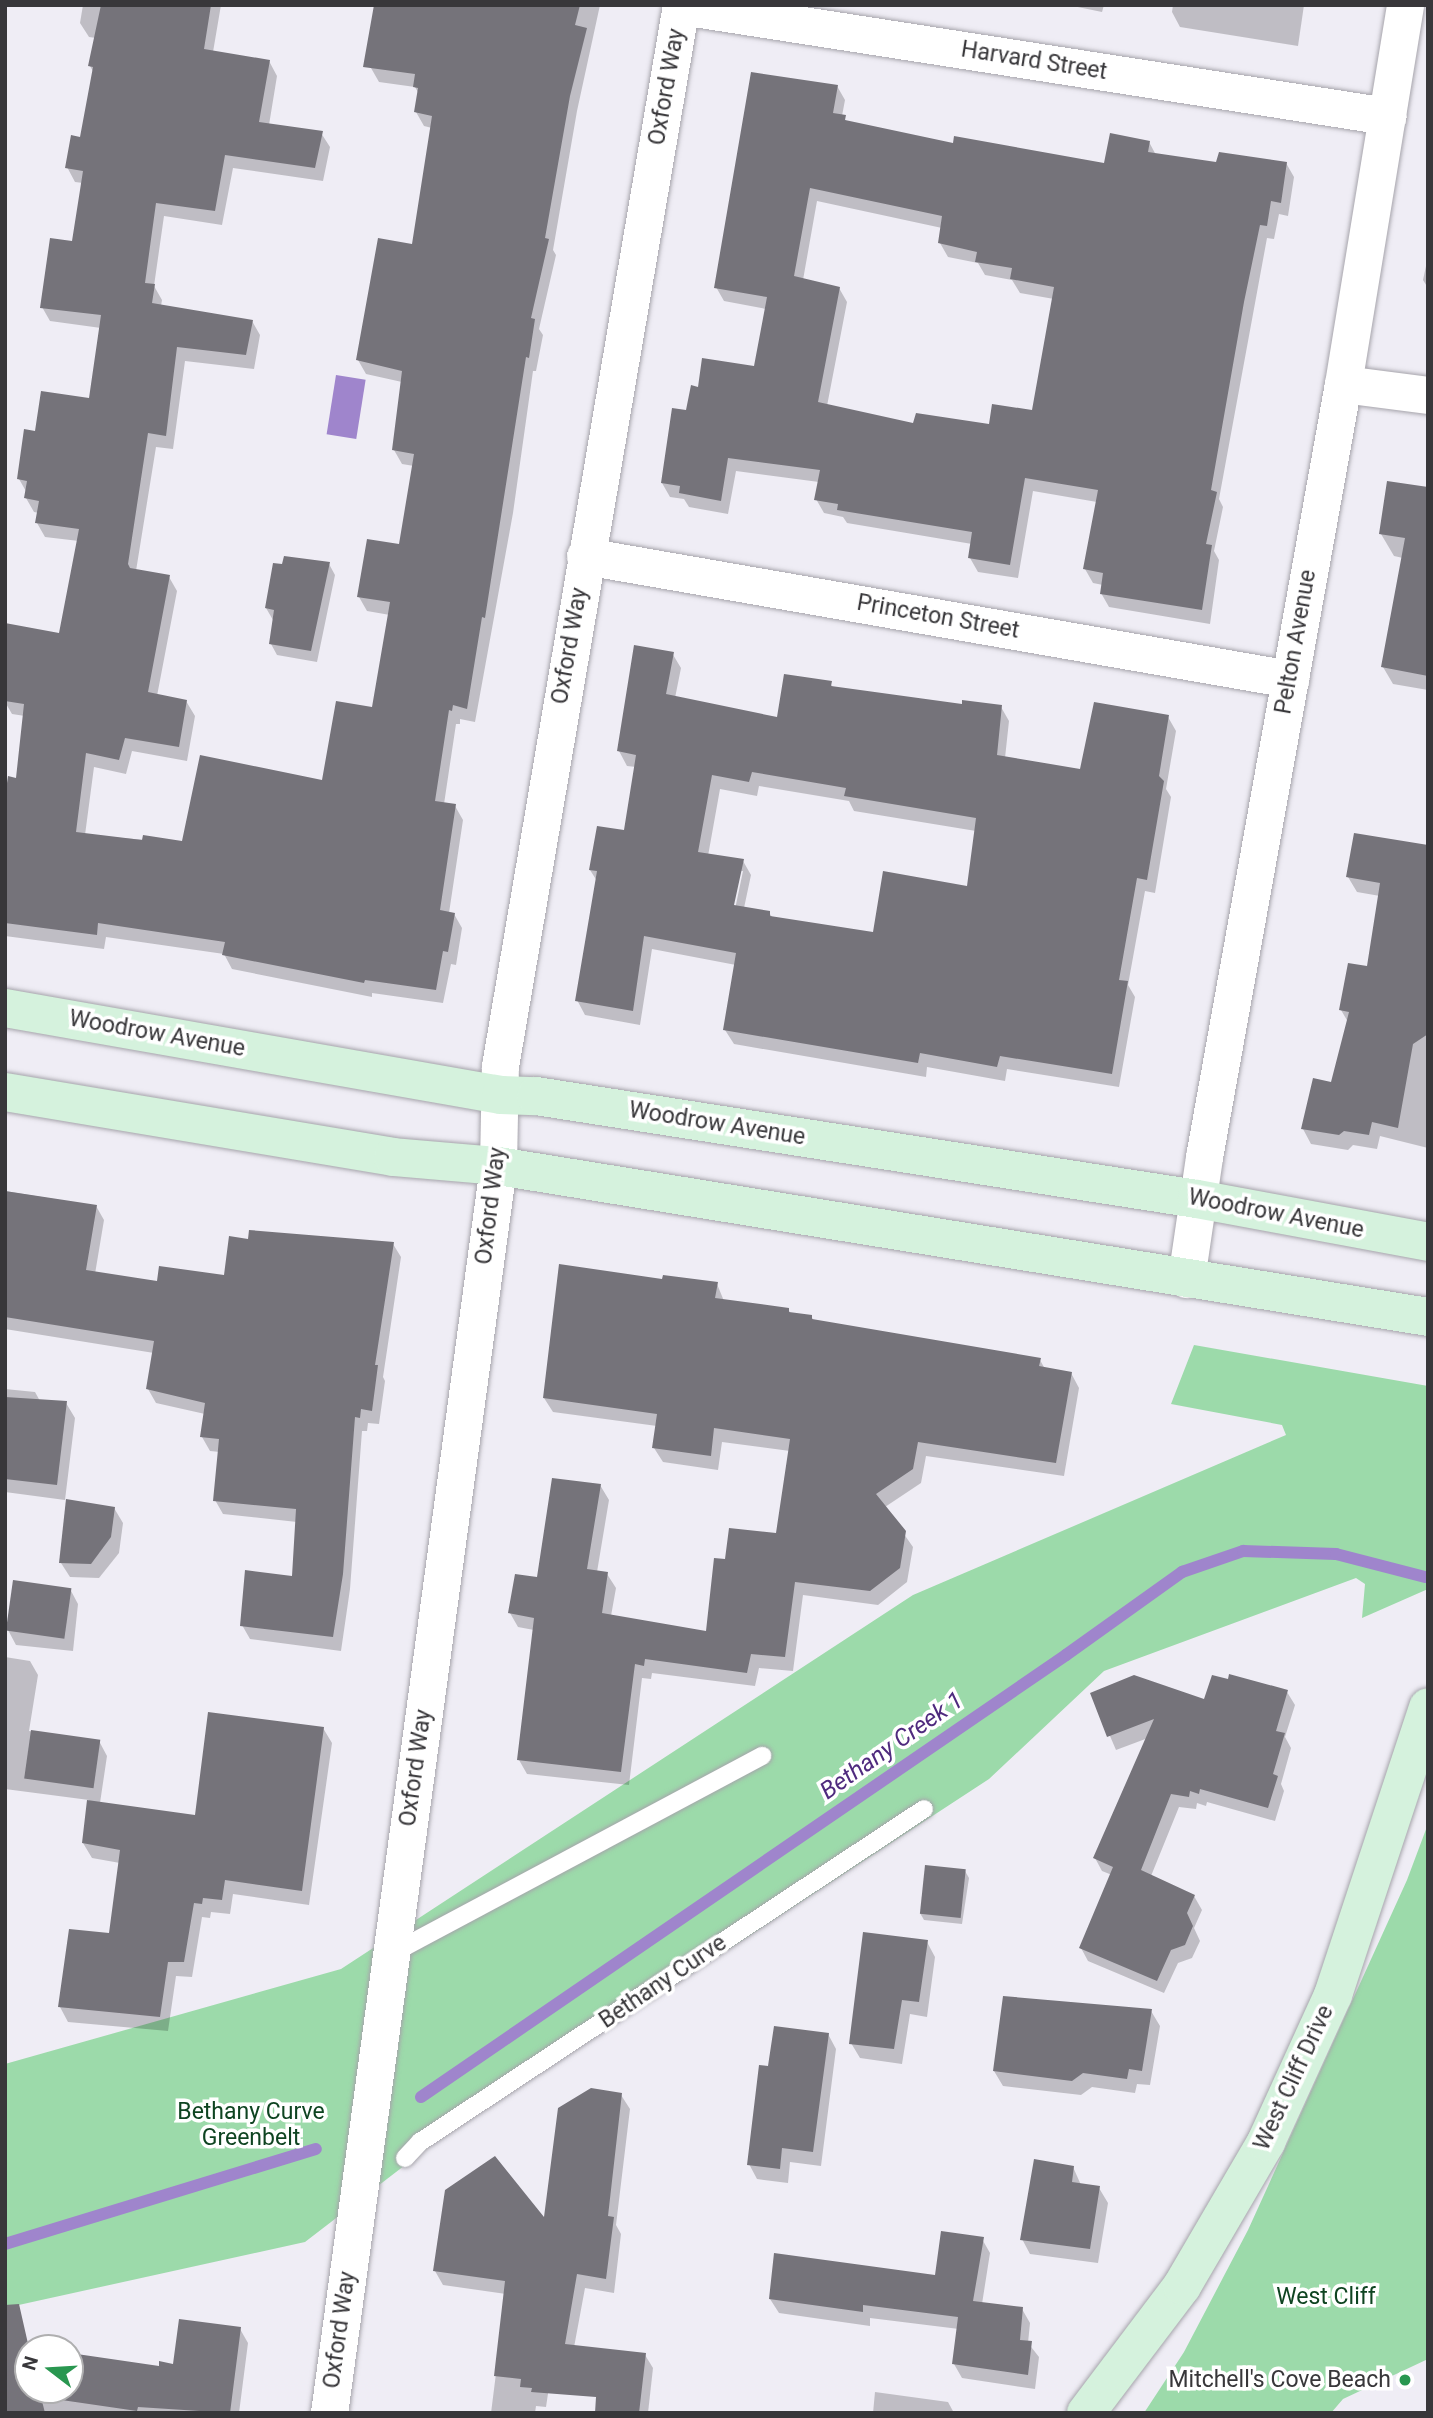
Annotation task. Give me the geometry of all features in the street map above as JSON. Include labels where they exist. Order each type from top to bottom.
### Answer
[{"type":"street","name":"Pelton Avenue","points":[[1186,1279],[1197,1199],[1343,384],[1405,5]]},
{"type":"street","name":"Harvard Street","points":[[681,6],[1387,116]]},
{"type":"street","name":"Oxford Way","points":[[329,2413],[498,1166],[500,1066],[681,6]]},
{"type":"street","points":[[1343,384],[1428,395]]},
{"type":"street","name":"Princeton Street","points":[[585,556],[1290,679]]},
{"type":"street","name":"Woodrow Avenue","points":[[5,1008],[501,1095],[536,1096],[1197,1199],[1428,1242]]},
{"type":"street","points":[[5,1092],[393,1157],[498,1166],[1428,1317]]},
{"type":"street","name":"West Cliff Drive","points":[[1086,2413],[1182,2286],[1266,2142],[1333,1995],[1387,1824],[1428,1707]]},
{"type":"lane","points":[[391,1954],[762,1756]]},
{"type":"lane","name":"Bethany Curve","points":[[405,2158],[421,2142],[924,1809]]},
{"type":"green space","name":"Bethany Curve Greenbelt","points":[[1194,1345],[1428,1386],[1428,1589],[1362,1618],[1365,1584],[1356,1578],[1104,1671],[989,1779],[439,2139],[305,2242],[5,2308],[5,2064],[341,1969],[913,1595],[1286,1435],[1282,1425],[1171,1404]]},
{"type":"green space","name":"West Cliff","points":[[1428,1824],[1428,2359],[1343,2399],[1331,2413],[1144,2413],[1184,2352],[1248,2230],[1407,1880]]},
{"type":"shaded area","points":[[336,375],[366,380],[356,439],[327,434]]},
{"type":"building","points":[[101,5],[211,5],[204,49],[270,60],[259,122],[323,131],[315,168],[225,155],[215,211],[156,203],[145,283],[155,284],[152,303],[253,320],[246,355],[177,347],[166,436],[148,433],[128,564],[130,568],[170,575],[148,692],[187,700],[179,747],[125,738],[119,760],[86,753],[76,832],[142,840],[143,835],[182,841],[200,755],[322,780],[336,701],[372,707],[390,602],[357,597],[367,539],[399,544],[414,454],[392,450],[402,371],[356,360],[378,238],[412,244],[432,116],[414,112],[418,88],[413,87],[415,74],[363,67],[374,5],[580,5],[575,25],[587,28],[570,96],[545,238],[549,239],[531,318],[535,319],[529,358],[526,357],[485,618],[482,617],[467,709],[453,705],[452,711],[449,710],[435,801],[456,804],[440,910],[455,913],[448,952],[443,951],[436,990],[365,980],[364,983],[222,955],[225,942],[98,923],[97,935],[5,923],[5,797],[8,776],[16,778],[24,704],[5,701],[5,623],[59,633],[79,529],[35,523],[39,501],[24,498],[27,481],[17,479],[24,429],[35,431],[41,391],[89,398],[101,315],[40,308],[50,238],[72,241],[83,171],[65,168],[71,135],[80,137],[93,67],[88,66]]},
{"type":"building","points":[[751,72],[838,85],[833,113],[846,115],[845,120],[953,143],[954,136],[1104,163],[1110,133],[1150,141],[1148,152],[1216,162],[1219,152],[1287,162],[1281,203],[1271,201],[1267,226],[1260,225],[1244,302],[1211,490],[1217,492],[1206,544],[1212,545],[1202,610],[1100,594],[1103,573],[1083,569],[1098,490],[1025,478],[1010,565],[968,558],[972,532],[837,510],[838,504],[814,500],[820,470],[728,458],[721,501],[679,493],[680,486],[661,483],[672,408],[686,410],[691,385],[698,387],[702,358],[754,366],[767,297],[714,288]],"holes":[[[810,188],[942,216],[938,243],[977,252],[975,262],[1012,268],[1010,279],[1054,287],[1032,410],[992,404],[989,424],[916,413],[913,423],[818,402],[840,287],[794,276]]]},
{"type":"building","points":[[1387,481],[1428,487],[1428,676],[1381,667],[1405,538],[1379,534]]},
{"type":"building","points":[[284,556],[330,562],[311,651],[269,644],[274,610],[265,608],[273,563],[282,564]]},
{"type":"building","points":[[634,645],[674,652],[666,694],[777,717],[784,674],[832,681],[831,686],[962,704],[962,700],[1002,705],[997,755],[1080,769],[1094,702],[1169,715],[1159,776],[1164,781],[1147,880],[1137,878],[1119,980],[1128,981],[1112,1074],[1000,1056],[997,1067],[920,1053],[918,1063],[723,1030],[736,953],[644,936],[633,1011],[575,1001],[597,871],[589,870],[597,826],[624,830],[636,755],[617,751]],"holes":[[[752,772],[846,788],[844,796],[976,818],[967,886],[883,871],[873,932],[770,916],[770,911],[734,905],[744,859],[698,852],[712,775],[749,782]]]},
{"type":"building","points":[[1354,833],[1428,845],[1428,1034],[1413,1044],[1398,1128],[1372,1122],[1369,1135],[1344,1131],[1339,1135],[1301,1129],[1313,1078],[1331,1082],[1349,1012],[1339,1010],[1348,963],[1367,966],[1380,883],[1346,877]]},
{"type":"building","points":[[5,1191],[97,1205],[86,1270],[157,1281],[159,1266],[224,1275],[229,1236],[248,1239],[249,1230],[394,1242],[375,1365],[378,1365],[372,1411],[361,1409],[360,1418],[355,1417],[343,1574],[333,1637],[240,1626],[245,1570],[292,1576],[296,1509],[213,1501],[219,1439],[200,1437],[205,1403],[146,1389],[154,1341],[5,1317]]},
{"type":"building","points":[[559,1264],[662,1279],[663,1275],[718,1282],[715,1298],[789,1308],[789,1312],[812,1315],[812,1319],[1041,1358],[1039,1366],[1072,1372],[1056,1463],[918,1442],[913,1469],[876,1494],[906,1531],[900,1568],[870,1591],[795,1582],[785,1657],[751,1654],[747,1673],[645,1659],[644,1666],[635,1664],[621,1772],[517,1760],[534,1618],[508,1613],[515,1574],[537,1577],[552,1478],[601,1484],[587,1569],[608,1572],[602,1613],[706,1631],[714,1558],[725,1559],[729,1528],[776,1533],[790,1439],[714,1428],[711,1456],[652,1448],[657,1414],[543,1398]]},
{"type":"building","points":[[5,1397],[67,1401],[57,1485],[5,1479]]},
{"type":"building","points":[[66,1499],[115,1507],[111,1537],[91,1564],[59,1563]]},
{"type":"building","points":[[13,1580],[71,1588],[64,1639],[6,1631]]},
{"type":"building","points":[[1229,1674],[1288,1690],[1276,1731],[1285,1733],[1273,1774],[1278,1776],[1268,1808],[1200,1789],[1199,1794],[1190,1791],[1189,1797],[1171,1794],[1141,1870],[1195,1895],[1187,1913],[1193,1926],[1185,1945],[1171,1950],[1157,1981],[1079,1948],[1113,1867],[1093,1858],[1154,1719],[1107,1737],[1090,1693],[1134,1675],[1204,1699],[1212,1675],[1228,1679]]},
{"type":"building","points":[[208,1712],[324,1727],[302,1891],[225,1880],[222,1900],[203,1898],[202,1904],[194,1903],[184,1962],[168,1962],[160,2017],[58,2007],[69,1929],[109,1933],[120,1850],[82,1843],[87,1800],[195,1815]]},
{"type":"building","points":[[31,1730],[100,1740],[93,1788],[24,1779]]},
{"type":"building","points":[[925,1865],[966,1869],[961,1918],[920,1914]]},
{"type":"building","points":[[863,1932],[928,1940],[919,2002],[902,2000],[894,2049],[849,2044]]},
{"type":"building","points":[[1003,1996],[1152,2009],[1142,2071],[1129,2069],[1127,2079],[1083,2073],[1072,2081],[993,2071]]},
{"type":"building","points":[[774,2026],[829,2033],[813,2152],[782,2148],[780,2169],[747,2165],[759,2065],[768,2066]]},
{"type":"building","points":[[591,2088],[622,2093],[608,2216],[614,2217],[606,2279],[577,2274],[565,2344],[646,2353],[639,2413],[595,2413],[596,2397],[531,2392],[532,2388],[520,2387],[521,2379],[494,2376],[505,2281],[433,2271],[445,2190],[495,2156],[544,2217],[558,2108]]},
{"type":"building","points":[[1034,2159],[1074,2166],[1072,2182],[1100,2186],[1090,2249],[1020,2240]]},
{"type":"building","points":[[941,2231],[984,2237],[973,2301],[1023,2307],[1020,2340],[1032,2341],[1028,2375],[952,2364],[958,2317],[863,2305],[863,2312],[769,2299],[774,2253],[935,2275]]},
{"type":"building","points":[[19,2304],[26,2334],[14,2334],[14,2404],[43,2404],[45,2413],[5,2413],[5,2305]]},
{"type":"building","points":[[179,2319],[241,2327],[230,2413],[138,2407],[137,2411],[84,2403],[84,2355],[159,2366],[159,2361],[173,2364]]},
{"type":"waterway","name":"Bethany Creek 1","points":[[421,2097],[1066,1655],[1182,1572],[1243,1551],[1336,1554],[1425,1577]]},
{"type":"waterway","name":"Bethany Creek 1","points":[[5,2244],[316,2149]]},
{"type":"place","name":"Mitchell's Cove Beach","points":[[1405,2380]]}]
